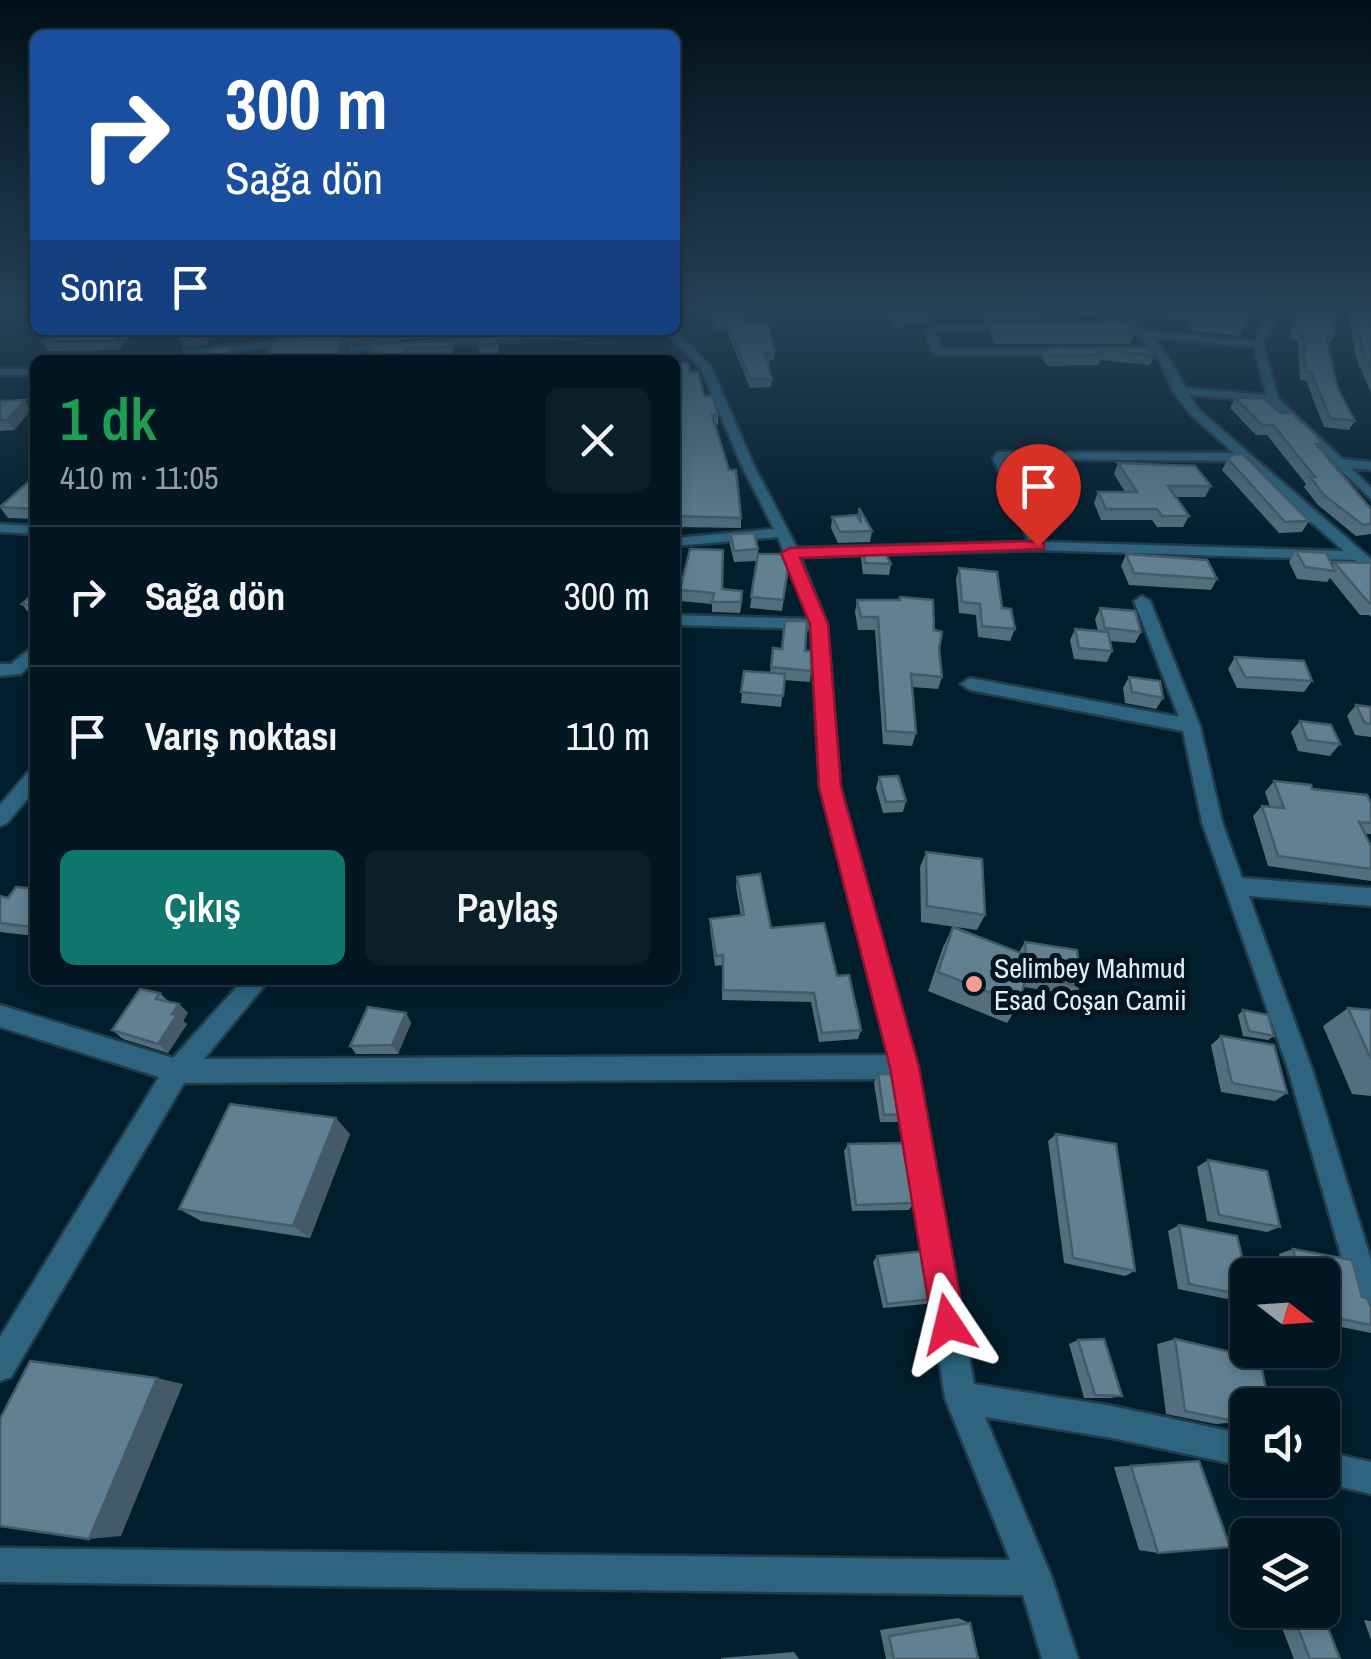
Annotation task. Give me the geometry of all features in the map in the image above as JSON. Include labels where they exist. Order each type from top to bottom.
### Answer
[{"type":"street","points":[[716,389],[819,624],[830,787],[904,1067],[961,1398],[1035,1578],[1060,1659]]},
{"type":"street","points":[[1270,389],[1273,399],[1371,495]]},
{"type":"street","points":[[1178,390],[1273,399]]},
{"type":"street","points":[[1178,390],[1194,412],[1371,567]]},
{"type":"street","points":[[1038,546],[999,458],[1002,454],[1248,456]]},
{"type":"street","points":[[1340,463],[1371,466]]},
{"type":"street","points":[[0,528],[30,530]]},
{"type":"street","points":[[680,542],[1038,546],[1358,556]]},
{"type":"street","points":[[1142,601],[1191,726],[1212,822],[1300,1069],[1371,1308]]},
{"type":"street","points":[[680,620],[819,624]]},
{"type":"street","points":[[0,670],[15,670],[30,655]]},
{"type":"street","points":[[970,684],[1191,726]]},
{"type":"street","points":[[0,818],[30,783]]},
{"type":"street","points":[[1235,886],[1371,897]]},
{"type":"street","points":[[0,1366],[177,1071],[254,985]]},
{"type":"street","points":[[0,1016],[177,1071],[904,1067]]},
{"type":"street","points":[[961,1398],[1112,1422],[1230,1447]]},
{"type":"street","points":[[1340,1472],[1371,1478]]},
{"type":"street","points":[[0,1566],[1035,1578]]},
{"type":"building","points":[[680,389],[702,389],[704,396],[713,396],[718,415],[712,415],[729,470],[736,470],[741,518],[680,516]]},
{"type":"building","points":[[1318,389],[1338,389],[1355,421],[1330,418]]},
{"type":"building","points":[[1235,398],[1264,398],[1280,413],[1292,413],[1315,434],[1322,444],[1316,444],[1371,509],[1371,524],[1363,525],[1324,495],[1310,477],[1315,477],[1273,425],[1262,425]]},
{"type":"building","points":[[25,400],[7,420],[0,420],[0,401]]},
{"type":"building","points":[[1233,454],[1243,454],[1309,521],[1285,522],[1228,459]]},
{"type":"building","points":[[1118,463],[1195,466],[1211,486],[1168,486],[1189,516],[1162,516],[1157,509],[1106,509],[1098,492],[1137,492]]},
{"type":"building","points":[[30,480],[30,509],[0,507]]},
{"type":"building","points":[[859,508],[872,531],[840,532],[832,517],[857,515],[861,523]]},
{"type":"building","points":[[754,533],[758,549],[734,551],[731,534]]},
{"type":"building","points":[[881,547],[891,564],[865,563],[863,548]]},
{"type":"building","points":[[690,549],[723,550],[722,589],[742,591],[741,602],[712,602],[714,593],[680,590]]},
{"type":"building","points":[[1296,551],[1326,553],[1335,571],[1305,567]]},
{"type":"building","points":[[758,554],[786,554],[789,562],[783,600],[751,597]]},
{"type":"building","points":[[1126,554],[1207,560],[1217,579],[1134,573]]},
{"type":"building","points":[[1334,562],[1371,563],[1371,603],[1369,603]]},
{"type":"building","points":[[959,568],[997,572],[1002,608],[1011,609],[1015,629],[982,626],[980,604],[962,602]]},
{"type":"building","points":[[857,600],[933,600],[934,630],[942,632],[942,677],[911,674],[916,733],[886,731],[878,617],[861,617]]},
{"type":"building","points":[[1100,608],[1135,611],[1141,632],[1105,628]]},
{"type":"building","points":[[785,621],[807,621],[805,651],[811,651],[811,671],[771,667],[773,648],[782,649]]},
{"type":"building","points":[[1075,629],[1108,632],[1112,651],[1079,648]]},
{"type":"building","points":[[1235,657],[1304,661],[1312,681],[1245,677]]},
{"type":"building","points":[[744,671],[785,674],[783,696],[741,692]]},
{"type":"building","points":[[1129,677],[1160,681],[1163,698],[1132,692]]},
{"type":"building","points":[[1356,705],[1371,707],[1371,724],[1365,723]]},
{"type":"building","points":[[1300,721],[1331,725],[1340,744],[1307,740]]},
{"type":"building","points":[[898,776],[906,801],[886,802],[879,777]]},
{"type":"building","points":[[1274,781],[1367,795],[1371,823],[1359,822],[1371,846],[1371,869],[1278,856],[1262,806],[1284,808]]},
{"type":"building","points":[[926,852],[982,859],[985,915],[927,906]]},
{"type":"building","points":[[760,874],[771,928],[824,923],[837,976],[849,975],[861,1030],[822,1033],[814,993],[723,990],[723,955],[716,956],[710,919],[744,915],[737,877]]},
{"type":"building","points":[[16,887],[30,888],[30,927],[0,923],[0,896],[8,898]]},
{"type":"building","points":[[953,927],[1031,957],[1019,1004],[938,972]]},
{"type":"building","points":[[1025,942],[1077,950],[1081,986],[1028,977],[1031,957],[1026,955]]},
{"type":"building","points":[[140,989],[160,993],[156,999],[179,1004],[172,1014],[177,1015],[158,1044],[112,1030]]},
{"type":"building","points":[[368,1007],[406,1013],[392,1045],[350,1046]]},
{"type":"building","points":[[1348,1008],[1371,1010],[1371,1059]]},
{"type":"building","points":[[1243,1010],[1268,1015],[1274,1036],[1249,1031]]},
{"type":"building","points":[[1221,1036],[1274,1045],[1287,1093],[1232,1083]]},
{"type":"building","points":[[878,1074],[896,1074],[902,1114],[884,1115]]},
{"type":"building","points":[[230,1104],[336,1118],[293,1226],[179,1209]]},
{"type":"building","points":[[1056,1134],[1116,1144],[1135,1271],[1073,1258]]},
{"type":"building","points":[[903,1143],[914,1203],[856,1205],[848,1144]]},
{"type":"building","points":[[1208,1160],[1267,1171],[1280,1227],[1219,1215]]},
{"type":"building","points":[[1179,1225],[1237,1236],[1242,1258],[1230,1258],[1230,1292],[1189,1284]]},
{"type":"building","points":[[1293,1249],[1352,1260],[1362,1297],[1367,1298],[1371,1307],[1371,1325],[1340,1319],[1340,1258],[1295,1258]]},
{"type":"building","points":[[925,1251],[932,1299],[887,1304],[877,1256]]},
{"type":"building","points":[[1104,1339],[1122,1396],[1095,1395],[1078,1340]]},
{"type":"building","points":[[1175,1339],[1230,1352],[1230,1368],[1262,1368],[1266,1388],[1230,1388],[1230,1420],[1185,1411]]},
{"type":"building","points":[[30,1361],[157,1378],[89,1539],[0,1526],[0,1419]]},
{"type":"building","points":[[1199,1461],[1230,1547],[1158,1553],[1131,1466]]},
{"type":"building","points":[[970,1623],[978,1659],[894,1659],[889,1636]]},
{"type":"building","points":[[1298,1628],[1328,1628],[1340,1659],[1310,1659]]},
{"type":"place","name":"Selimbey Mahmud Esad Coşan Camii","points":[[974,984]]},
{"type":"route","points":[[948,1324],[904,1067],[830,787],[819,624],[790,553],[1038,546]]}]
